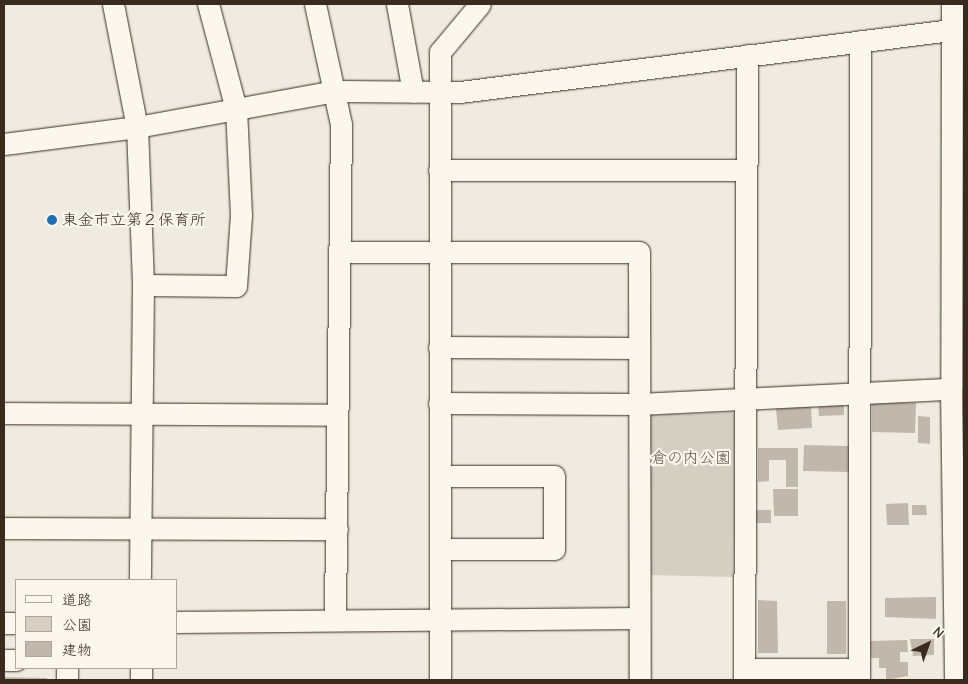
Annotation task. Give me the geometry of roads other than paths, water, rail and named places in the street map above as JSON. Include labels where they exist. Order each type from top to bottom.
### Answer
[{"type":"street","points":[[113,4],[138,127],[143,284],[139,414],[140,579]]},
{"type":"street","points":[[143,284],[236,286],[241,215],[236,108],[208,4]]},
{"type":"street","points":[[314,4],[336,91],[341,124],[335,620]]},
{"type":"street","points":[[397,4],[413,92]]},
{"type":"street","points":[[440,680],[440,52],[480,4]]},
{"type":"street","points":[[952,4],[958,202],[951,389],[955,680]]},
{"type":"street","points":[[4,144],[138,127],[336,91],[439,92],[548,81],[952,30]]},
{"type":"street","points":[[746,55],[744,675],[859,674],[860,41]]},
{"type":"street","points":[[439,170],[746,170]]},
{"type":"street","points":[[339,252],[639,252],[640,680]]},
{"type":"street","points":[[439,347],[639,348]]},
{"type":"street","points":[[440,403],[639,404],[951,389]]},
{"type":"street","points":[[4,413],[337,415]]},
{"type":"street","points":[[440,476],[554,476],[554,549],[440,549]]},
{"type":"street","points":[[4,528],[336,528]]},
{"type":"street","points":[[178,622],[640,618]]},
{"type":"place","name":"東金市立第２保育所","points":[[52,220]]},
{"type":"park label","name":"倉の内公園","points":[[691,458]]}]
